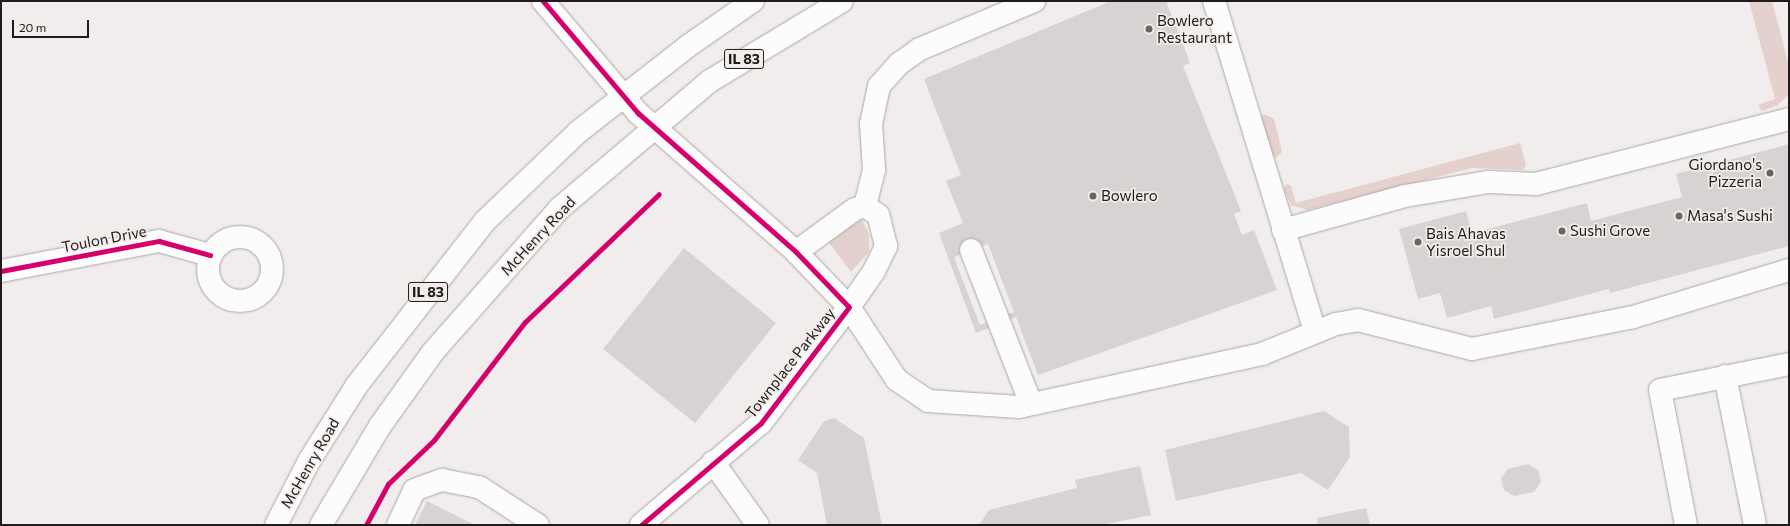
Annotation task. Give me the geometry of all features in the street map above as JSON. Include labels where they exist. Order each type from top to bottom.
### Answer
[{"type":"main road","name":"Townplace Parkway","points":[[543,1],[654,128],[796,252],[849,307],[761,423],[713,462],[641,525]]},
{"type":"main road","name":"McHenry Road","points":[[276,525],[309,461],[356,386],[433,285],[485,221],[578,132],[753,1]]},
{"type":"main road","name":"McHenry Road","points":[[322,525],[380,426],[433,352],[560,208],[710,81],[842,1]]},
{"type":"main road","points":[[865,206],[874,169],[871,124],[879,86],[900,63],[920,49],[1034,1]]},
{"type":"main road","points":[[1214,1],[1315,332]]},
{"type":"main road","points":[[1283,230],[1405,196],[1489,182],[1536,184],[1789,119]]},
{"type":"main road","points":[[796,252],[855,209],[865,206],[878,214],[886,246],[874,271],[849,307],[897,380],[928,401],[1019,407],[1262,354],[1315,332],[1358,320],[1472,349],[1633,317],[1789,270]]},
{"type":"main road","name":"Toulon Drive","points":[[1,271],[159,241],[210,255]]},
{"type":"main road","points":[[971,250],[1031,404]]},
{"type":"main road","points":[[1686,525],[1660,390],[1789,364]]},
{"type":"main road","points":[[1725,376],[1755,525]]},
{"type":"main road","points":[[713,462],[758,525]]},
{"type":"main road","points":[[398,525],[414,490],[442,480],[479,487],[538,525]]},
{"type":"shaded area","points":[[1749,1],[1772,1],[1789,66],[1789,94],[1778,105],[1762,111],[1758,105],[1775,99]]},
{"type":"shaded area","points":[[1264,114],[1274,119],[1282,152],[1276,158],[1271,154],[1260,118]]},
{"type":"shaded area","points":[[1520,143],[1526,165],[1523,170],[1472,168],[1307,210],[1291,205],[1284,189],[1286,184],[1291,186],[1296,203]]},
{"type":"shaded area","points":[[862,220],[869,234],[869,252],[851,272],[827,240]]},
{"type":"building","name":"Bowlero","points":[[1111,1],[1166,1],[1190,63],[1183,66],[1241,211],[1234,214],[1242,235],[1254,230],[1277,290],[1038,375],[1016,317],[976,333],[939,233],[963,223],[946,181],[961,175],[924,79]],"holes":[[[988,244],[1014,312],[980,325],[954,257]]]},
{"type":"building","points":[[1789,144],[1789,246],[1610,293],[1609,289],[1494,319],[1491,306],[1447,318],[1440,293],[1418,299],[1399,229],[1466,211],[1472,233],[1587,203],[1591,221],[1682,197],[1676,174]]},
{"type":"building","points":[[684,248],[776,323],[695,423],[603,349]]},
{"type":"building","points":[[1324,411],[1349,427],[1350,457],[1328,490],[1301,473],[1176,501],[1165,450]]},
{"type":"building","points":[[834,418],[864,438],[882,525],[827,525],[817,473],[798,460],[824,421]]},
{"type":"building","points":[[1528,464],[1538,470],[1541,482],[1534,492],[1514,496],[1504,490],[1501,478],[1508,469]]},
{"type":"building","points":[[1140,466],[1151,515],[1102,525],[979,525],[989,510],[1077,488],[1075,480]]},
{"type":"building","points":[[427,501],[475,525],[415,525]]},
{"type":"building","points":[[1366,508],[1370,525],[1318,525],[1317,518]]},
{"type":"cycle path","points":[[543,1],[638,113],[796,252],[849,307],[761,423],[641,525]]},
{"type":"cycle path","points":[[366,525],[388,484],[434,440],[525,322],[659,194]]},
{"type":"cycle path","points":[[1,271],[159,241],[210,255]]},
{"type":"place","name":"Bowlero Restaurant","points":[[1149,29]]},
{"type":"place","name":"Giordano's Pizzeria","points":[[1770,173]]},
{"type":"place","name":"Bowlero","points":[[1093,196]]},
{"type":"place","name":"Masa's Sushi","points":[[1679,216]]},
{"type":"place","name":"Sushi Grove","points":[[1562,231]]},
{"type":"place","name":"Bais Ahavas Yisroel Shul","points":[[1418,242]]}]
